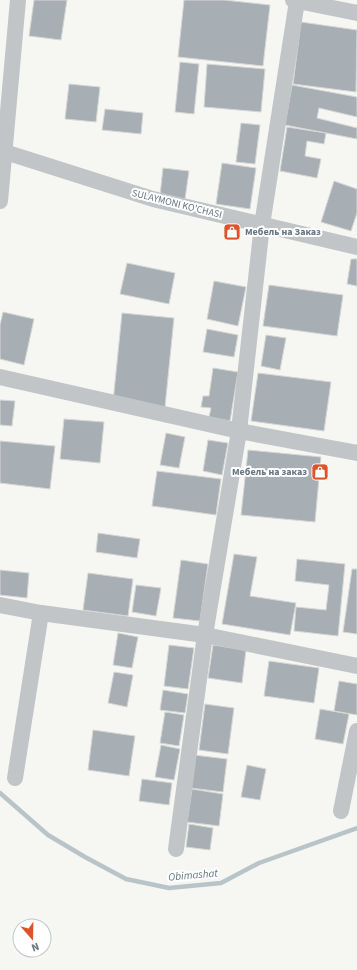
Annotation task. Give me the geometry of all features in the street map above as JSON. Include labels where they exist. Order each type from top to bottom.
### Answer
[{"type":"street","points":[[0,201],[3,151],[18,0]]},
{"type":"street","points":[[176,849],[205,635],[238,431],[262,225],[295,1],[357,13]]},
{"type":"street","name":"SULAYMONI KO'CHASI","points":[[3,151],[154,200],[357,247]]},
{"type":"street","points":[[0,377],[238,431],[357,453]]},
{"type":"street","points":[[0,605],[41,613],[205,635],[357,666]]},
{"type":"street","points":[[14,778],[41,613]]},
{"type":"street","points":[[341,811],[357,731]]},
{"type":"building","points":[[34,0],[67,0],[61,40],[29,36]]},
{"type":"building","points":[[184,0],[224,0],[270,5],[263,66],[178,57]]},
{"type":"building","points":[[301,22],[357,30],[356,92],[293,84]]},
{"type":"building","points":[[180,62],[199,64],[194,114],[175,112]]},
{"type":"building","points":[[207,64],[265,69],[261,112],[204,107]]},
{"type":"building","points":[[69,84],[100,87],[96,122],[65,119]]},
{"type":"building","points":[[292,85],[357,97],[357,117],[319,108],[317,118],[357,128],[357,139],[285,125]]},
{"type":"building","points":[[105,109],[143,113],[141,134],[102,130]]},
{"type":"building","points":[[241,123],[260,125],[255,164],[236,162]]},
{"type":"building","points":[[287,127],[326,133],[324,144],[307,141],[305,156],[321,159],[317,178],[280,171]]},
{"type":"building","points":[[222,163],[256,168],[250,209],[216,204]]},
{"type":"building","points":[[163,168],[189,171],[185,199],[160,195]]},
{"type":"building","points":[[334,181],[357,189],[357,213],[351,231],[321,222]]},
{"type":"building","points":[[351,259],[357,259],[357,286],[347,284]]},
{"type":"building","points":[[127,263],[175,273],[169,304],[120,294]]},
{"type":"building","points":[[214,281],[246,287],[238,326],[207,319]]},
{"type":"building","points":[[269,285],[343,295],[337,336],[263,326]]},
{"type":"building","points":[[3,312],[34,319],[24,365],[0,359],[0,325]]},
{"type":"building","points":[[122,313],[174,318],[165,407],[113,402]]},
{"type":"building","points":[[207,329],[238,335],[234,357],[203,352]]},
{"type":"building","points":[[266,335],[286,338],[280,370],[261,366]]},
{"type":"building","points":[[213,368],[238,372],[230,421],[209,417],[211,408],[201,407],[203,396],[209,396]]},
{"type":"building","points":[[258,373],[331,382],[324,431],[251,421]]},
{"type":"building","points":[[0,400],[15,401],[12,426],[0,425]]},
{"type":"building","points":[[64,419],[104,422],[100,463],[60,459]]},
{"type":"building","points":[[166,433],[185,437],[179,468],[160,465]]},
{"type":"building","points":[[208,440],[228,443],[222,475],[203,471]]},
{"type":"building","points":[[0,441],[55,446],[50,489],[0,483]]},
{"type":"building","points":[[248,450],[321,457],[315,522],[241,515]]},
{"type":"building","points":[[157,471],[221,479],[216,515],[152,506]]},
{"type":"building","points":[[98,533],[140,539],[137,558],[96,552]]},
{"type":"building","points":[[234,554],[257,557],[250,596],[296,603],[290,635],[222,624]]},
{"type":"building","points":[[297,559],[345,564],[338,636],[294,631],[296,607],[326,610],[329,585],[295,581]]},
{"type":"building","points":[[181,560],[208,564],[200,621],[173,618]]},
{"type":"building","points":[[352,569],[357,569],[357,634],[343,632]]},
{"type":"building","points":[[0,570],[29,573],[27,598],[0,595]]},
{"type":"building","points":[[88,573],[133,579],[128,616],[83,610]]},
{"type":"building","points":[[136,585],[161,588],[156,616],[132,612]]},
{"type":"building","points":[[118,633],[138,637],[132,668],[113,665]]},
{"type":"building","points":[[169,645],[194,648],[188,689],[164,686]]},
{"type":"building","points":[[213,645],[246,650],[242,683],[208,678]]},
{"type":"building","points":[[269,661],[319,668],[314,703],[264,696]]},
{"type":"building","points":[[114,672],[133,675],[127,707],[108,703]]},
{"type":"building","points":[[339,681],[357,684],[357,715],[334,711]]},
{"type":"building","points":[[163,690],[188,694],[185,713],[160,710]]},
{"type":"building","points":[[205,704],[234,708],[228,754],[199,750]]},
{"type":"building","points":[[320,709],[349,714],[343,744],[315,739]]},
{"type":"building","points":[[165,712],[184,715],[179,746],[160,743]]},
{"type":"building","points":[[93,730],[135,736],[129,776],[88,770]]},
{"type":"building","points":[[161,745],[180,749],[174,780],[155,777]]},
{"type":"building","points":[[194,755],[227,759],[223,792],[190,788]]},
{"type":"building","points":[[247,765],[266,769],[260,800],[241,797]]},
{"type":"building","points":[[142,779],[172,783],[169,805],[139,801]]},
{"type":"building","points":[[192,789],[223,794],[219,826],[187,822]]},
{"type":"building","points":[[189,824],[213,828],[210,850],[186,847]]},
{"type":"waterway","name":"Obimashat","points":[[0,793],[48,835],[85,857],[126,879],[169,888],[221,883],[259,863],[357,828]]},
{"type":"place","name":"Мебель на Заказ","points":[[232,232]]},
{"type":"place","name":"Мебель на заказ","points":[[320,472]]}]
